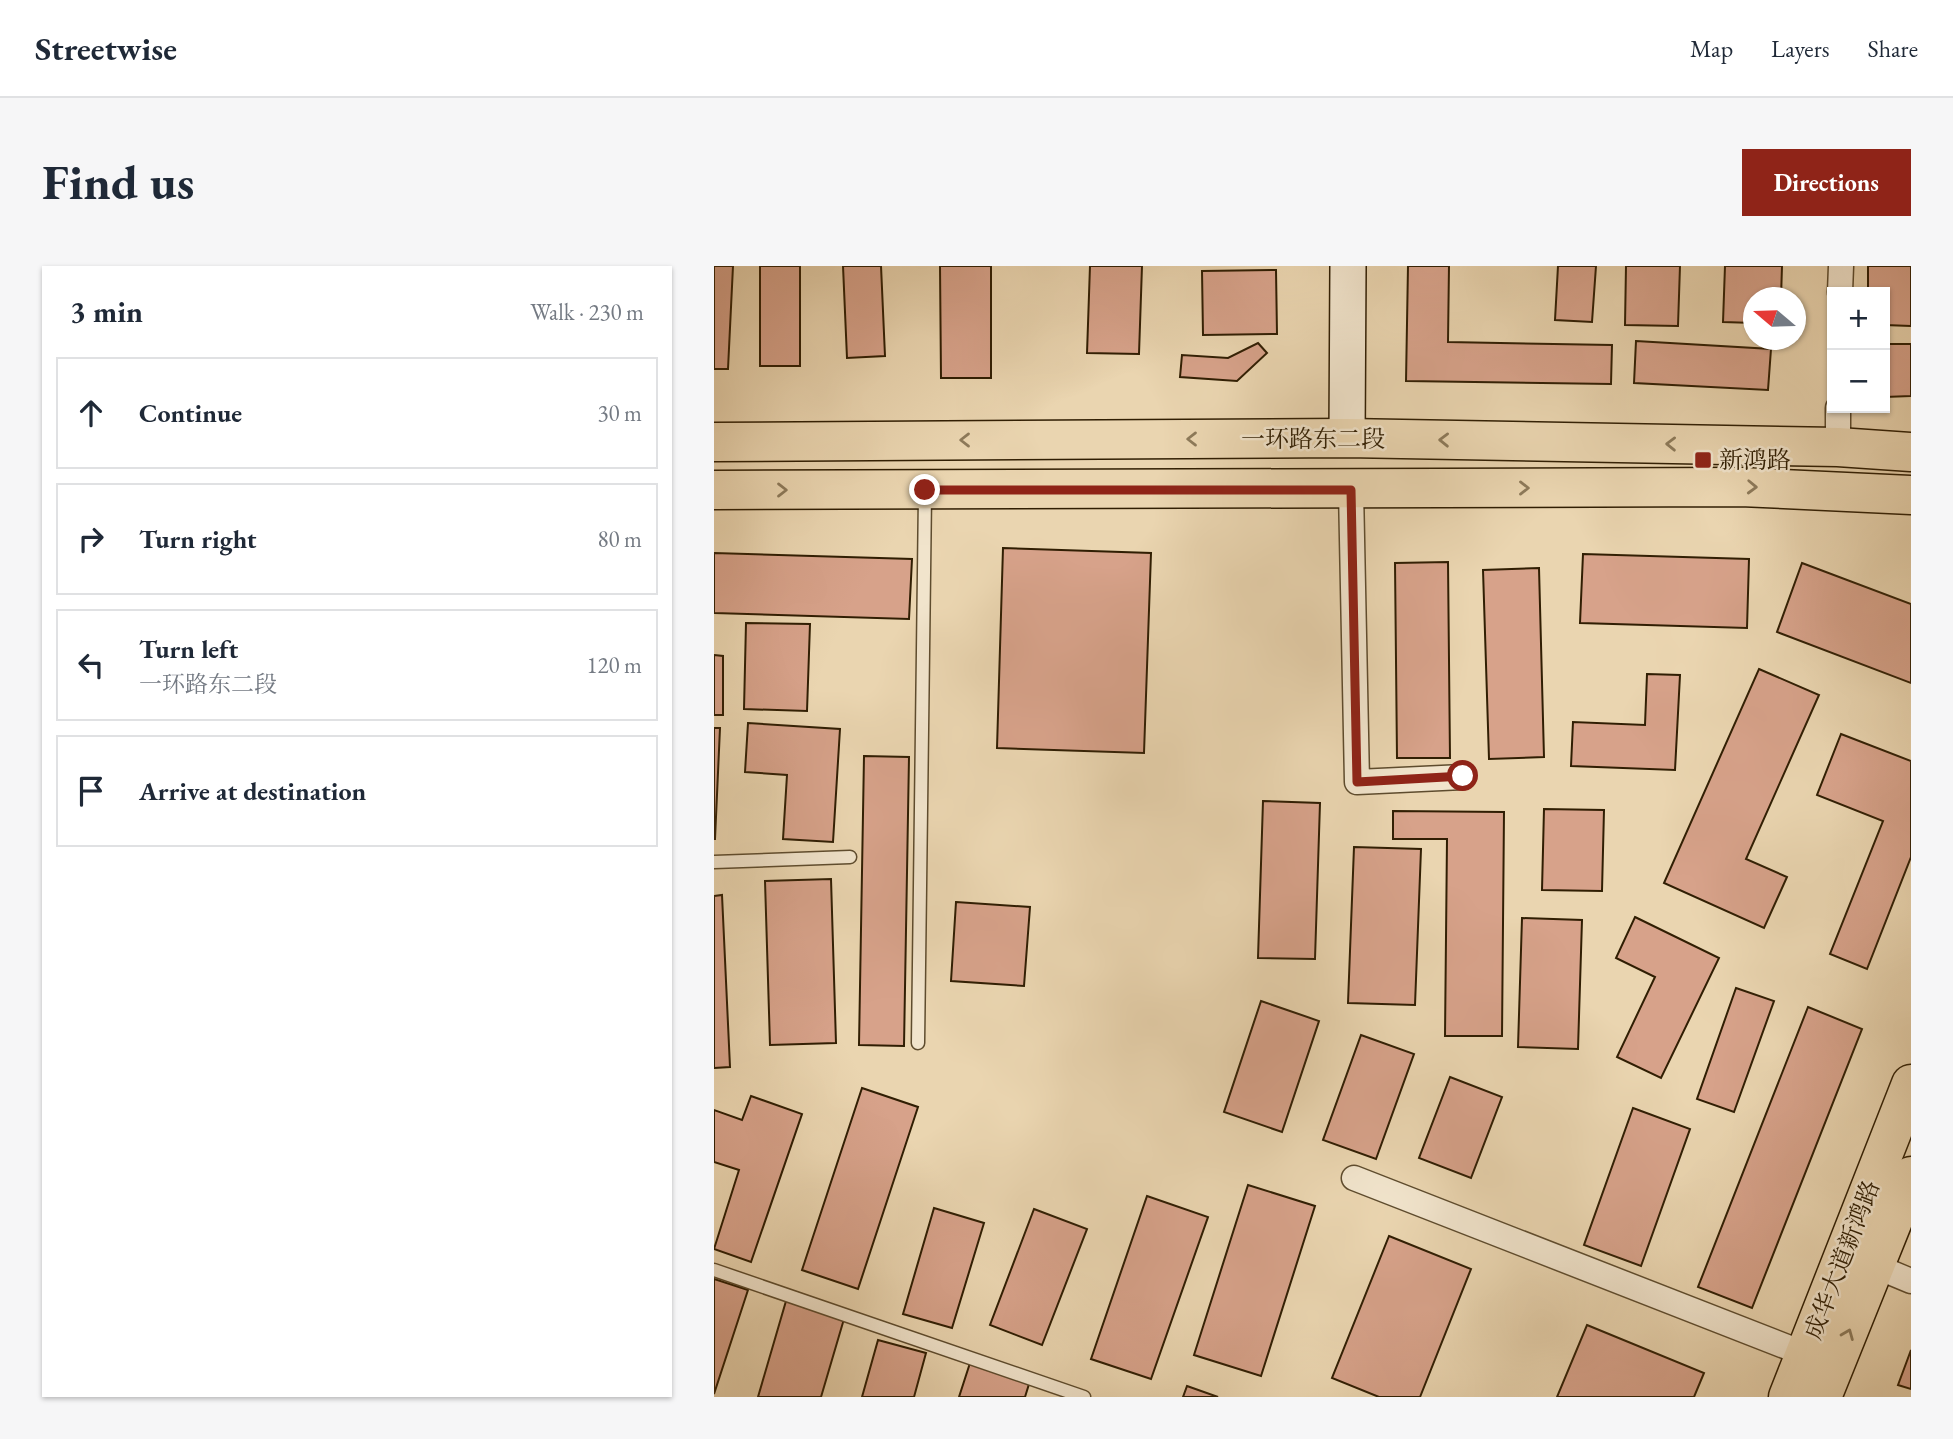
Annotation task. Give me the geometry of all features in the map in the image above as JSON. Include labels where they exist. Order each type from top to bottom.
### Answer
[{"type":"main road","name":"一环路东二段","points":[[714,442],[1347,438],[1838,447],[1911,452]]},
{"type":"main road","name":"一环路东二段","points":[[714,490],[1741,487],[1911,495]]},
{"type":"main road","name":"成华大道新鸿路","points":[[1788,1397],[1911,1084]]},
{"type":"main road","name":"成华大道新鸿路","points":[[1822,1397],[1911,1176]]},
{"type":"street","points":[[1347,438],[1348,266]]},
{"type":"street","points":[[1840,266],[1840,287]]},
{"type":"street","points":[[1838,413],[1838,447]]},
{"type":"street","points":[[1351,490],[1357,782],[1463,776]]},
{"type":"street","points":[[1354,1178],[1805,1354]]},
{"type":"street","points":[[1875,1266],[1911,1281]]},
{"type":"lane","points":[[918,1043],[925,490]]},
{"type":"lane","points":[[714,862],[850,857]]},
{"type":"lane","points":[[714,1270],[1084,1397]]},
{"type":"building","points":[[714,266],[733,266],[728,369],[714,369]]},
{"type":"building","points":[[760,266],[800,266],[800,366],[760,366]]},
{"type":"building","points":[[843,266],[881,266],[885,356],[847,358]]},
{"type":"building","points":[[940,266],[991,266],[991,378],[941,378]]},
{"type":"building","points":[[1090,266],[1142,266],[1139,354],[1087,353]]},
{"type":"building","points":[[1408,266],[1449,266],[1448,342],[1612,345],[1611,384],[1406,381]]},
{"type":"building","points":[[1558,266],[1596,266],[1592,322],[1555,320]]},
{"type":"building","points":[[1626,266],[1680,266],[1678,326],[1625,325]]},
{"type":"building","points":[[1725,266],[1782,266],[1781,287],[1743,287],[1743,323],[1723,322]]},
{"type":"building","points":[[1868,266],[1911,266],[1911,326],[1890,325],[1890,287],[1868,287]]},
{"type":"building","points":[[1276,270],[1277,334],[1203,335],[1202,271]]},
{"type":"building","points":[[1636,341],[1771,350],[1768,390],[1634,383]]},
{"type":"building","points":[[1258,343],[1267,353],[1237,381],[1180,377],[1182,355],[1228,358]]},
{"type":"building","points":[[1890,344],[1911,344],[1911,396],[1890,397]]},
{"type":"building","points":[[1003,548],[1151,553],[1144,753],[997,748]]},
{"type":"building","points":[[714,553],[912,559],[909,619],[714,613]]},
{"type":"building","points":[[1583,554],[1749,559],[1747,628],[1580,623]]},
{"type":"building","points":[[1448,562],[1450,758],[1397,758],[1395,563]]},
{"type":"building","points":[[1802,563],[1911,604],[1911,683],[1777,632]]},
{"type":"building","points":[[1539,568],[1544,757],[1489,759],[1483,570]]},
{"type":"building","points":[[746,623],[810,624],[807,711],[744,709]]},
{"type":"building","points":[[714,655],[723,656],[723,715],[714,715]]},
{"type":"building","points":[[1759,669],[1819,695],[1746,859],[1787,877],[1764,928],[1664,883]]},
{"type":"building","points":[[1647,674],[1680,675],[1675,770],[1571,766],[1573,722],[1645,725]]},
{"type":"building","points":[[748,723],[840,729],[833,842],[783,839],[787,775],[745,772]]},
{"type":"building","points":[[714,728],[720,728],[715,839],[714,839]]},
{"type":"building","points":[[1841,734],[1911,761],[1911,857],[1867,969],[1830,954],[1883,821],[1817,795]]},
{"type":"building","points":[[864,756],[909,757],[904,1046],[859,1045]]},
{"type":"building","points":[[1263,801],[1320,803],[1315,959],[1258,958]]},
{"type":"building","points":[[1544,809],[1604,810],[1602,891],[1542,890]]},
{"type":"building","points":[[1393,811],[1504,812],[1502,1036],[1445,1036],[1447,839],[1393,839]]},
{"type":"building","points":[[1354,847],[1421,849],[1415,1005],[1348,1003]]},
{"type":"building","points":[[831,879],[836,1043],[770,1045],[765,881]]},
{"type":"building","points":[[722,895],[730,1067],[714,1068],[714,896]]},
{"type":"building","points":[[956,902],[1030,907],[1024,986],[951,981]]},
{"type":"building","points":[[1635,917],[1719,958],[1661,1078],[1617,1057],[1655,977],[1616,958]]},
{"type":"building","points":[[1522,918],[1582,920],[1578,1049],[1518,1047]]},
{"type":"building","points":[[1736,988],[1774,1001],[1734,1112],[1697,1099]]},
{"type":"building","points":[[1261,1001],[1319,1021],[1282,1132],[1224,1112]]},
{"type":"building","points":[[1808,1007],[1862,1029],[1752,1308],[1698,1287]]},
{"type":"building","points":[[1361,1035],[1414,1054],[1376,1159],[1323,1140]]},
{"type":"building","points":[[1450,1077],[1502,1097],[1471,1178],[1419,1158]]},
{"type":"building","points":[[862,1088],[918,1107],[858,1289],[802,1270]]},
{"type":"building","points":[[751,1096],[802,1114],[751,1262],[714,1249],[739,1170],[714,1162],[714,1110],[742,1120]]},
{"type":"building","points":[[1633,1108],[1690,1129],[1641,1266],[1584,1245]]},
{"type":"building","points":[[1248,1185],[1315,1206],[1261,1376],[1194,1355]]},
{"type":"building","points":[[1147,1196],[1208,1217],[1151,1379],[1091,1359]]},
{"type":"building","points":[[934,1208],[984,1223],[952,1328],[903,1314]]},
{"type":"building","points":[[1034,1209],[1087,1229],[1042,1345],[990,1325]]},
{"type":"building","points":[[1389,1236],[1471,1269],[1420,1397],[1379,1397],[1332,1378]]},
{"type":"building","points":[[714,1279],[748,1290],[714,1394]]},
{"type":"building","points":[[786,1301],[844,1319],[821,1397],[758,1397]]},
{"type":"building","points":[[1587,1325],[1704,1373],[1694,1397],[1557,1397]]},
{"type":"building","points":[[878,1340],[926,1353],[914,1397],[862,1397]]},
{"type":"building","points":[[1911,1350],[1911,1389],[1898,1385]]},
{"type":"building","points":[[970,1363],[1029,1384],[1025,1397],[959,1397]]},
{"type":"building","points":[[1187,1386],[1218,1397],[1183,1397]]},
{"type":"place","name":"新鸿路","points":[[1703,460]]},
{"type":"route","points":[[925,490],[1351,490],[1357,782],[1463,776]]}]
